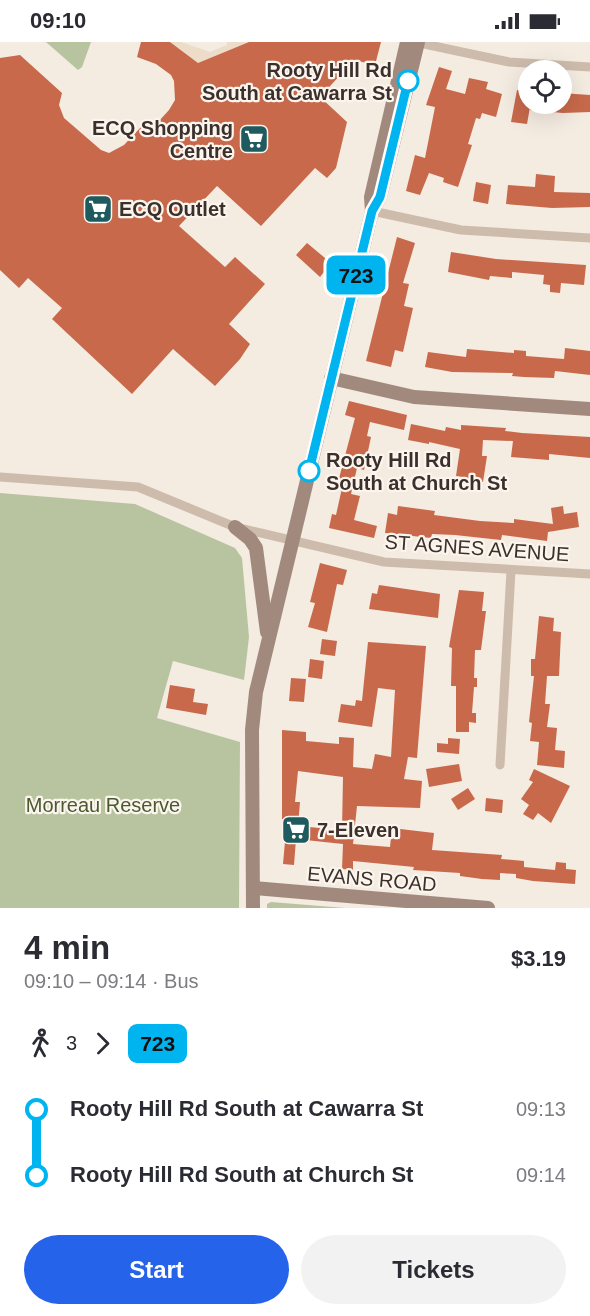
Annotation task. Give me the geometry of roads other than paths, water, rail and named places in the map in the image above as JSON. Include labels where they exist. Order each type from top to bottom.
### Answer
[{"type":"main road","points":[[253,908],[252,730],[268,640],[372,211],[370,197],[414,42]]},
{"type":"main road","points":[[331,378],[426,399],[590,409]]},
{"type":"main road","points":[[235,527],[250,538],[256,548],[268,640]]},
{"type":"main road","name":"EVANS ROAD","points":[[253,888],[453,907],[488,908]]},
{"type":"street","points":[[414,42],[509,62],[590,67]]},
{"type":"street","points":[[372,211],[461,230],[590,238]]},
{"type":"street","name":"ST AGNES AVENUE","points":[[0,477],[138,487],[235,527],[384,562],[590,574]]},
{"type":"street","points":[[500,765],[511,571]]},
{"type":"place","name":"Rooty Hill Rd South at Cawarra St","points":[[408,81]]},
{"type":"place","name":"ECQ Shopping Centre","points":[[254,139]]},
{"type":"place","name":"ECQ Outlet","points":[[98,209]]},
{"type":"place","name":"Rooty Hill Rd South at Church St","points":[[309,471]]},
{"type":"place","name":"7-Eleven","points":[[296,830]]},
{"type":"park label","name":"Morreau Reserve","points":[[103,805]]}]
